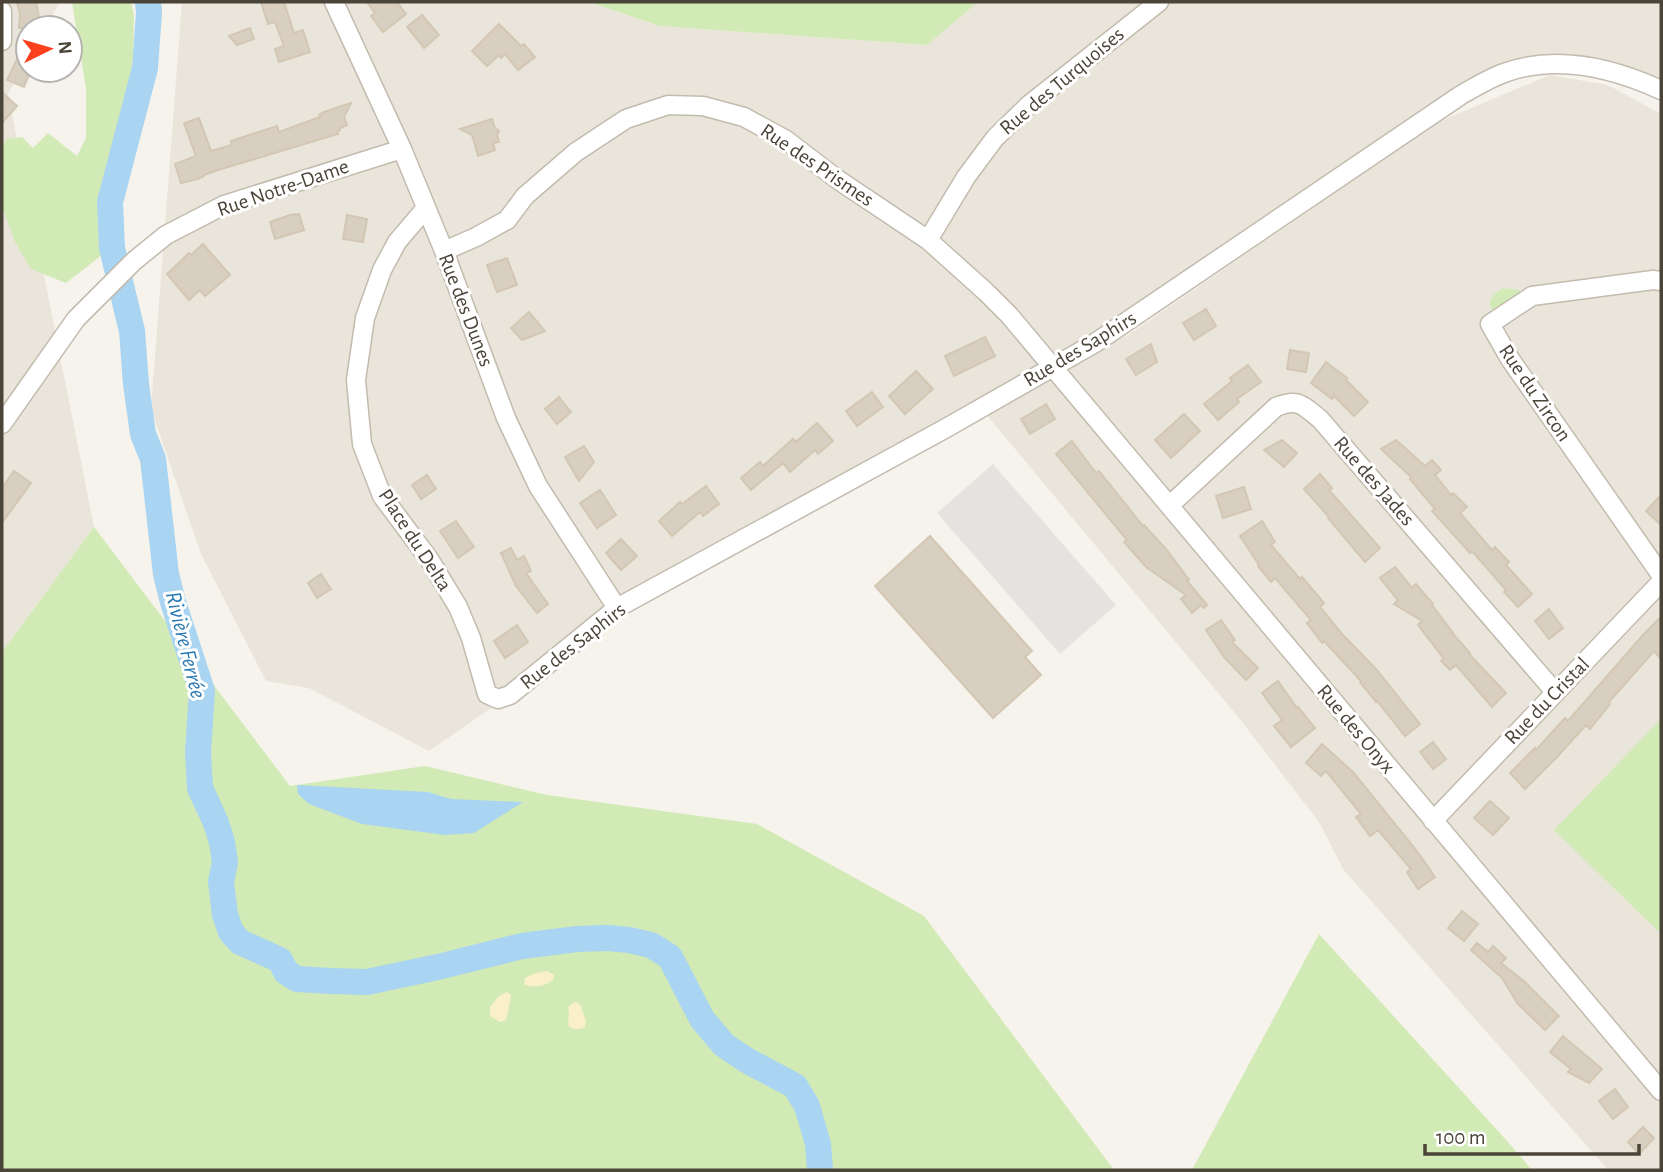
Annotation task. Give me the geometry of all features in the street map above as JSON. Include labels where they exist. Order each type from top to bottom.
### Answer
[{"type":"street","name":"Rue des Dunes","points":[[334,2],[402,149],[444,251],[506,418],[538,486],[617,608]]},
{"type":"street","name":"Rue des Turquoises","points":[[928,240],[966,177],[995,138],[1030,104],[1158,2]]},
{"type":"street","points":[[2,11],[2,41]]},
{"type":"street","name":"Rue des Saphirs","points":[[510,695],[617,608],[937,433],[1095,343],[1461,95],[1505,73],[1545,63],[1584,66],[1635,78],[1661,90]]},
{"type":"street","name":"Rue des Prismes","points":[[444,251],[507,220],[525,196],[566,161],[626,119],[668,105],[703,106],[744,117],[786,140],[837,179],[928,240],[1002,307],[1053,367]]},
{"type":"street","name":"Rue Notre-Dame","points":[[2,424],[76,320],[134,261],[166,235],[224,205],[402,149]]},
{"type":"street","name":"Place du Delta","points":[[425,209],[392,251],[382,270],[365,318],[356,380],[362,444],[382,496],[429,559],[458,607],[471,638],[487,694],[498,699],[510,695]]},
{"type":"street","name":"Rue du Zircon","points":[[1661,281],[1532,296],[1490,324],[1510,359],[1661,575]]},
{"type":"street","name":"Rue des Onyx","points":[[1053,367],[1661,1091]]},
{"type":"street","name":"Rue des Jades","points":[[1170,505],[1276,407],[1290,401],[1301,404],[1321,419],[1555,692]]},
{"type":"street","name":"Rue du Cristal","points":[[1433,821],[1661,582]]},
{"type":"shaded area","points":[[2,2],[60,2],[53,14],[14,14],[14,83],[8,94],[94,527],[2,652]]},
{"type":"shaded area","points":[[182,2],[589,2],[660,26],[926,45],[978,2],[1661,2],[1661,90],[1584,66],[1505,73],[1095,343],[617,608],[510,695],[429,751],[309,688],[266,681],[201,554],[151,409]]},
{"type":"shaded area","points":[[1550,75],[1608,85],[1661,114],[1661,1170],[1608,1170],[1343,869],[1319,822],[1239,718],[986,414],[1131,333],[1438,122]]},
{"type":"shaded area","points":[[993,464],[1116,605],[1060,654],[937,513]]},
{"type":"green space","points":[[72,2],[131,2],[134,16],[133,59],[121,132],[103,190],[98,223],[102,255],[66,283],[31,269],[15,242],[2,206],[2,147],[7,139],[22,137],[33,148],[48,133],[77,156],[86,138],[86,89],[84,14],[74,14]]},
{"type":"green space","points":[[589,2],[978,2],[927,45],[660,26]]},
{"type":"green space","points":[[1503,288],[1519,290],[1523,294],[1493,311],[1490,301]]},
{"type":"green space","points":[[94,527],[290,786],[425,766],[547,795],[757,824],[924,916],[1114,1170],[2,1170],[2,652]]},
{"type":"green space","points":[[1661,719],[1661,927],[1658,931],[1554,830]]},
{"type":"green space","points":[[1319,934],[1507,1141],[1532,1170],[1192,1170]]},
{"type":"sand","points":[[547,971],[554,975],[548,983],[536,986],[524,984],[525,978]]},
{"type":"sand","points":[[507,992],[511,995],[507,1016],[506,1020],[500,1022],[490,1016],[490,1007],[499,996]]},
{"type":"sand","points":[[574,1002],[580,1004],[586,1021],[583,1028],[573,1029],[568,1025],[568,1007]]},
{"type":"water","points":[[297,785],[428,792],[451,799],[523,802],[474,833],[445,835],[362,824],[309,804],[298,794]]},
{"type":"building","points":[[17,2],[36,2],[38,14],[20,14]]},
{"type":"building","points":[[261,2],[284,2],[294,33],[303,30],[310,52],[279,62],[275,49],[284,46],[275,22],[268,24]]},
{"type":"building","points":[[367,2],[397,2],[406,14],[383,32],[371,16],[375,13]]},
{"type":"building","points":[[422,15],[439,35],[424,48],[407,27]]},
{"type":"building","points":[[499,24],[521,46],[524,44],[535,57],[518,70],[505,54],[501,58],[499,55],[487,66],[472,51]]},
{"type":"building","points":[[250,28],[254,39],[237,45],[229,36]]},
{"type":"building","points":[[14,65],[14,83],[7,80]]},
{"type":"building","points":[[2,92],[17,106],[2,123]]},
{"type":"building","points":[[351,103],[344,117],[347,125],[340,128],[338,134],[181,183],[175,164],[196,156],[184,123],[199,118],[211,151],[232,145],[231,141],[277,126],[279,132]]},
{"type":"building","points":[[492,119],[499,131],[499,142],[493,143],[495,150],[478,156],[472,135],[460,129]]},
{"type":"building","points":[[299,214],[304,230],[275,239],[270,222]]},
{"type":"building","points":[[347,215],[367,219],[363,242],[343,239]]},
{"type":"building","points":[[203,244],[230,275],[205,296],[200,290],[189,300],[167,274]]},
{"type":"building","points":[[507,258],[517,285],[497,292],[487,265]]},
{"type":"building","points":[[1206,309],[1216,326],[1194,340],[1183,323]]},
{"type":"building","points":[[529,312],[545,331],[522,340],[511,328]]},
{"type":"building","points":[[985,337],[995,356],[954,376],[945,356]]},
{"type":"building","points":[[1151,344],[1157,362],[1136,375],[1126,359]]},
{"type":"building","points":[[1290,350],[1309,353],[1306,372],[1287,369]]},
{"type":"building","points":[[1326,362],[1347,378],[1368,402],[1354,416],[1334,396],[1332,399],[1311,383]]},
{"type":"building","points":[[1248,365],[1261,382],[1237,399],[1239,402],[1218,420],[1204,404],[1232,381],[1230,378]]},
{"type":"building","points":[[916,371],[933,389],[905,414],[889,396]]},
{"type":"building","points":[[872,392],[883,407],[857,426],[846,411]]},
{"type":"building","points":[[559,397],[571,412],[557,424],[545,409]]},
{"type":"building","points":[[1046,404],[1055,419],[1030,434],[1021,419]]},
{"type":"building","points":[[1184,414],[1200,431],[1171,458],[1155,440]]},
{"type":"building","points":[[817,423],[833,441],[818,454],[815,450],[790,472],[783,463],[751,490],[741,478],[760,462],[763,466],[793,439],[796,442]]},
{"type":"building","points":[[1282,440],[1297,453],[1284,467],[1264,450]]},
{"type":"building","points":[[1396,440],[1425,466],[1432,460],[1441,470],[1435,475],[1451,495],[1453,493],[1467,507],[1460,513],[1492,550],[1495,547],[1509,562],[1506,565],[1532,594],[1518,607],[1472,551],[1470,553],[1432,511],[1435,509],[1411,477],[1381,449]]},
{"type":"building","points":[[1072,441],[1096,473],[1099,471],[1143,526],[1166,549],[1207,605],[1204,608],[1201,605],[1192,613],[1181,599],[1186,595],[1146,567],[1124,542],[1127,540],[1056,454]]},
{"type":"building","points":[[584,446],[594,462],[579,481],[565,457]]},
{"type":"building","points":[[14,471],[31,483],[2,523],[2,488]]},
{"type":"building","points":[[1320,474],[1332,488],[1329,490],[1380,548],[1365,562],[1304,489]]},
{"type":"building","points":[[427,475],[436,489],[421,499],[412,485]]},
{"type":"building","points":[[706,486],[719,504],[703,516],[700,512],[672,536],[659,521],[680,502],[682,504]]},
{"type":"building","points":[[1244,487],[1251,509],[1223,518],[1216,496]]},
{"type":"building","points":[[600,490],[616,515],[597,528],[580,503]]},
{"type":"building","points":[[1661,495],[1661,525],[1646,511]]},
{"type":"building","points":[[456,521],[474,547],[458,558],[440,531]]},
{"type":"building","points":[[1262,521],[1275,542],[1271,545],[1324,603],[1320,607],[1376,669],[1420,724],[1405,736],[1361,681],[1324,641],[1322,643],[1307,623],[1311,620],[1275,578],[1271,582],[1258,566],[1240,536]]},
{"type":"building","points":[[930,536],[1032,651],[1025,657],[1041,675],[993,718],[875,586]]},
{"type":"building","points":[[621,539],[637,556],[621,570],[606,553]]},
{"type":"building","points":[[511,548],[517,560],[524,556],[531,571],[526,573],[548,604],[537,613],[516,586],[501,553]]},
{"type":"building","points":[[1395,567],[1412,588],[1416,584],[1469,654],[1506,693],[1492,707],[1456,665],[1450,670],[1441,661],[1444,659],[1418,625],[1422,621],[1394,604],[1398,600],[1380,578]]},
{"type":"building","points":[[321,574],[331,589],[317,598],[308,583]]},
{"type":"building","points":[[1549,609],[1563,628],[1549,639],[1535,621]]},
{"type":"building","points":[[1661,617],[1661,659],[1654,651],[1608,703],[1610,704],[1590,729],[1586,725],[1525,789],[1510,773],[1535,748],[1536,750],[1565,718],[1568,721]]},
{"type":"building","points":[[1221,620],[1235,640],[1232,642],[1258,668],[1246,680],[1224,657],[1206,630]]},
{"type":"building","points":[[517,625],[528,642],[505,658],[494,641]]},
{"type":"building","points":[[1278,681],[1315,728],[1291,747],[1274,726],[1282,720],[1262,693]]},
{"type":"building","points":[[1433,742],[1446,759],[1433,769],[1420,752]]},
{"type":"building","points":[[1322,744],[1353,772],[1435,877],[1418,889],[1407,872],[1411,869],[1378,830],[1370,836],[1356,817],[1361,814],[1326,771],[1321,776],[1306,763]]},
{"type":"building","points":[[1490,801],[1509,818],[1493,835],[1474,818]]},
{"type":"building","points":[[1462,911],[1478,924],[1464,941],[1448,928]]},
{"type":"building","points":[[1477,943],[1488,952],[1493,946],[1506,958],[1501,963],[1525,982],[1559,1016],[1545,1030],[1518,1004],[1502,978],[1471,950]]},
{"type":"building","points":[[1563,1036],[1602,1069],[1589,1083],[1568,1072],[1571,1069],[1550,1052]]},
{"type":"building","points":[[1615,1089],[1628,1107],[1613,1119],[1599,1101]]},
{"type":"building","points":[[1643,1127],[1654,1138],[1639,1154],[1628,1142]]},
{"type":"waterway","name":"Rivière Ferrée","points":[[148,2],[145,68],[110,202],[112,248],[132,331],[136,384],[143,434],[153,459],[166,574],[202,691],[198,752],[200,788],[222,842],[225,862],[221,882],[225,915],[231,932],[240,942],[280,960],[286,972],[297,979],[331,981],[367,982],[522,946],[577,939],[607,938],[651,945],[670,957],[702,1019],[724,1045],[795,1086],[807,1106],[818,1144],[820,1170]]}]
